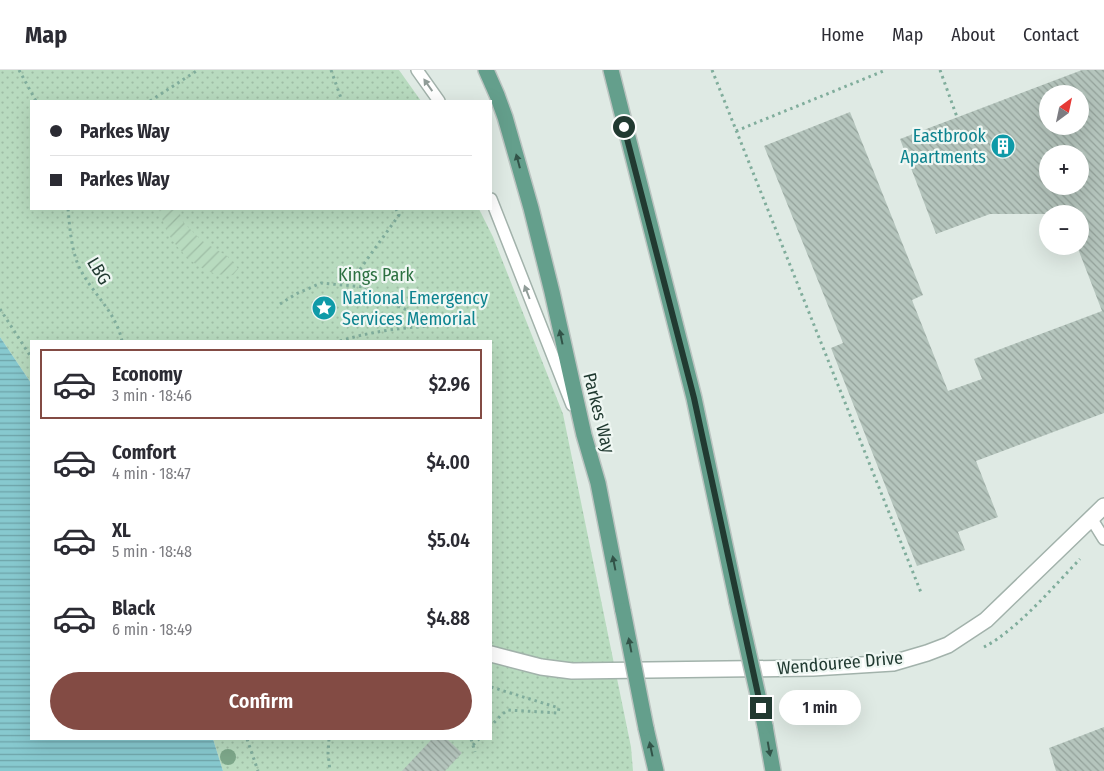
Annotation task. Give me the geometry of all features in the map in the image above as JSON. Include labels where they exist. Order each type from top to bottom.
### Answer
[{"type":"main road","name":"Parkes Way","points":[[486,70],[506,117],[552,292],[584,435],[598,483],[656,771]]},
{"type":"main road","points":[[611,70],[615,93],[694,398],[773,771]]},
{"type":"street","name":"Wendouree Drive","points":[[492,654],[541,667],[572,671],[813,668],[892,662],[927,653],[948,645],[986,620],[1104,506]]},
{"type":"lane","points":[[417,70],[438,100]]},
{"type":"lane","points":[[492,202],[584,435]]},
{"type":"lane","points":[[1091,518],[1104,539]]},
{"type":"path","points":[[19,70],[35,100]]},
{"type":"path","points":[[152,100],[198,70]]},
{"type":"path","points":[[331,70],[342,100]]},
{"type":"path","points":[[712,70],[922,595]]},
{"type":"path","points":[[736,130],[886,70]]},
{"type":"path","points":[[940,70],[957,117]]},
{"type":"path","name":"LBG","points":[[68,210],[71,243],[79,268],[110,311],[122,340]]},
{"type":"path","points":[[343,340],[363,334],[393,329],[429,326],[430,319],[367,294],[358,272],[399,215],[396,210]]},
{"type":"path","points":[[280,304],[296,294],[321,283],[364,287]]},
{"type":"path","points":[[0,310],[30,355]]},
{"type":"path","points":[[492,686],[559,708],[558,713],[508,710],[492,725]]},
{"type":"path","points":[[247,740],[258,771]]},
{"type":"path","points":[[329,740],[330,771]]},
{"type":"path","points":[[471,740],[475,752]]},
{"type":"path","points":[[473,745],[478,740]]},
{"type":"green space","name":"Kings Park","points":[[0,70],[399,70],[420,100],[30,100],[30,210],[480,210],[493,237],[563,414],[631,747],[633,771],[223,771],[213,740],[492,740],[492,340],[30,340],[30,382],[0,337]]},
{"type":"green space","points":[[159,210],[178,210],[183,222],[202,241],[227,256],[238,269],[233,275],[223,275],[214,273],[196,264],[181,251],[164,225]]},
{"type":"water","points":[[0,337],[30,382],[30,740],[213,740],[223,771],[0,771]]},
{"type":"building","points":[[1082,70],[1104,70],[1104,413],[976,461],[998,517],[958,532],[965,550],[917,566],[831,348],[843,343],[764,146],[850,112],[923,295],[912,300],[948,391],[982,379],[974,359],[1102,311],[1080,255],[1089,255],[1089,205],[1039,205],[1039,214],[990,214],[936,234],[900,139],[1039,86],[1039,135],[1089,135],[1089,85],[1042,85]]},
{"type":"building","points":[[1104,727],[1104,771],[1056,771],[1049,748]]},
{"type":"building","points":[[431,740],[448,740],[462,753],[445,771],[402,771]]},
{"type":"place","name":"Eastbrook Apartments","points":[[1003,146]]},
{"type":"place","name":"National Emergency Services Memorial","points":[[324,308]]},
{"type":"route","points":[[624,127],[694,398],[761,708]]}]
